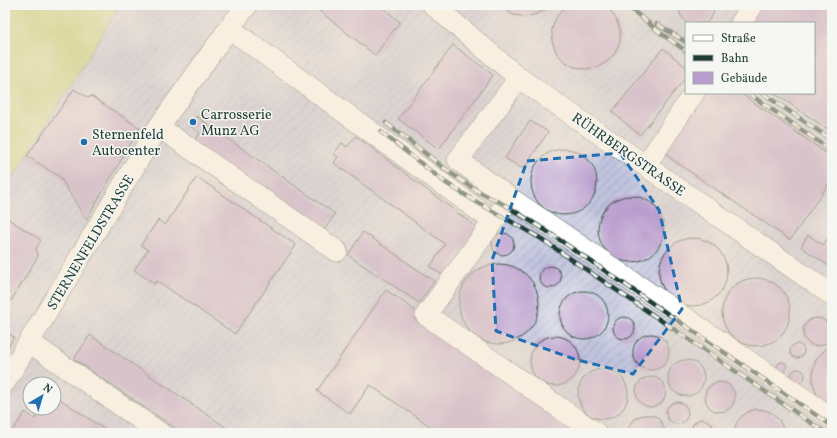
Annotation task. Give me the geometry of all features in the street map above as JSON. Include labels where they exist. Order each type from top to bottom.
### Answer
[{"type":"street","name":"STERNENFELDSTRASSE","points":[[5,382],[159,127],[247,5]]},
{"type":"street","name":"RÜHRBERGSTRASSE","points":[[433,5],[518,78],[832,295]]},
{"type":"street","points":[[741,22],[752,5]]},
{"type":"street","points":[[229,28],[493,221]]},
{"type":"street","points":[[518,78],[458,160],[510,198],[832,418]]},
{"type":"street","points":[[646,165],[693,94]]},
{"type":"street","points":[[159,127],[337,251]]},
{"type":"street","points":[[510,198],[426,315],[596,433]]},
{"type":"street","points":[[29,342],[160,433]]},
{"type":"highlighted area","points":[[620,153],[659,210],[682,309],[633,374],[574,359],[496,331],[492,260],[527,161]]},
{"type":"shaded area","points":[[120,5],[832,5],[832,433],[5,433],[5,189]]},
{"type":"green space","points":[[5,5],[120,5],[5,190]]},
{"type":"building","points":[[312,5],[379,5],[400,22],[375,55]]},
{"type":"building","points":[[499,5],[550,5],[547,9],[537,14],[525,17],[514,15]]},
{"type":"building","points":[[570,5],[602,5],[609,9],[616,19],[620,30],[620,42],[615,53],[608,61],[598,67],[586,69],[574,67],[564,61],[556,52],[552,41],[552,29],[556,18],[563,9]]},
{"type":"building","points":[[679,5],[714,5],[713,14],[707,22],[686,22],[681,16]]},
{"type":"building","points":[[757,5],[832,5],[832,132],[775,94],[815,94],[815,22],[745,22]]},
{"type":"building","points":[[453,45],[493,75],[439,149],[398,119]]},
{"type":"building","points":[[663,48],[685,66],[685,78],[640,135],[612,112]]},
{"type":"building","name":"Sternenfeld Autocenter","points":[[74,89],[89,98],[91,96],[140,128],[86,220],[60,177],[27,156]]},
{"type":"building","points":[[701,94],[741,94],[832,157],[832,179],[790,240],[670,158],[664,149]]},
{"type":"building","points":[[196,116],[335,214],[320,236],[191,145],[200,133],[189,125]]},
{"type":"building","points":[[530,121],[548,132],[523,169],[505,158]]},
{"type":"building","points":[[356,136],[476,227],[444,276],[430,267],[445,244],[334,163],[338,157],[334,154],[342,143],[347,147]]},
{"type":"building","points":[[557,149],[571,149],[583,154],[592,163],[597,175],[595,195],[588,206],[571,215],[557,215],[545,210],[536,201],[531,189],[531,175],[536,163],[545,154]]},
{"type":"building","points":[[197,177],[296,245],[235,334],[157,281],[155,284],[134,270],[148,250],[141,245],[158,220],[165,225]]},
{"type":"building","points":[[631,196],[643,199],[654,206],[661,217],[664,229],[661,241],[654,252],[643,259],[631,262],[619,259],[608,252],[601,241],[598,229],[601,217],[608,206],[619,199]]},
{"type":"building","points":[[5,217],[41,240],[36,248],[38,256],[11,301],[5,302]]},
{"type":"building","points":[[363,232],[434,281],[419,303],[348,255]]},
{"type":"building","points":[[832,232],[832,268],[801,247],[808,235],[823,245]]},
{"type":"building","points":[[503,233],[511,236],[514,244],[511,252],[503,255],[495,252],[492,244],[495,236]]},
{"type":"building","points":[[686,238],[700,238],[712,244],[721,253],[727,265],[725,285],[717,296],[706,304],[700,306],[686,306],[680,304],[669,296],[661,285],[659,279],[659,265],[661,259],[669,248],[680,240]]},
{"type":"building","points":[[499,264],[514,267],[527,276],[536,289],[539,304],[536,319],[527,332],[514,341],[499,344],[484,341],[471,332],[462,319],[459,304],[462,289],[471,276],[484,267]]},
{"type":"building","points":[[550,266],[558,269],[561,277],[558,285],[550,288],[542,285],[539,277],[542,269]]},
{"type":"building","points":[[749,278],[763,278],[775,283],[785,293],[790,305],[790,319],[785,331],[775,341],[763,346],[749,346],[737,341],[727,331],[722,319],[722,305],[727,293],[737,283]]},
{"type":"building","points":[[386,290],[419,313],[414,319],[581,433],[440,433],[370,385],[350,414],[317,391]]},
{"type":"building","points":[[584,291],[593,293],[601,298],[606,306],[608,315],[606,324],[601,332],[593,337],[584,339],[575,337],[567,332],[562,324],[560,315],[562,306],[567,298],[575,293]]},
{"type":"building","points":[[620,317],[628,317],[635,324],[635,332],[628,339],[620,339],[613,332],[613,324]]},
{"type":"building","points":[[817,318],[827,322],[831,332],[827,342],[817,346],[807,342],[803,332],[807,322]]},
{"type":"building","points":[[5,332],[14,337],[5,352]]},
{"type":"building","points":[[651,334],[664,339],[669,352],[664,365],[651,370],[638,365],[633,352],[638,339]]},
{"type":"building","points":[[90,335],[234,433],[182,433],[74,359]]},
{"type":"building","points":[[550,336],[560,336],[573,343],[580,356],[580,366],[573,379],[560,386],[550,386],[541,382],[534,375],[530,366],[530,356],[534,347],[541,340]]},
{"type":"building","points":[[797,344],[802,346],[804,351],[802,356],[797,358],[792,356],[790,351],[792,346]]},
{"type":"building","points":[[832,345],[832,408],[825,404],[817,395],[813,383],[813,371],[816,359]]},
{"type":"building","points":[[690,360],[699,365],[703,371],[703,385],[699,391],[690,396],[682,396],[673,391],[669,385],[668,374],[673,365],[679,361]]},
{"type":"building","points":[[780,362],[784,362],[786,363],[786,371],[780,372],[777,369],[777,365]]},
{"type":"building","points":[[598,369],[608,369],[621,376],[628,389],[628,399],[621,412],[608,419],[598,419],[589,415],[582,408],[578,399],[578,389],[582,380],[589,373]]},
{"type":"building","points":[[798,369],[803,371],[805,376],[803,381],[798,383],[793,381],[791,376],[793,371]]},
{"type":"building","points":[[651,377],[661,382],[666,392],[661,402],[651,407],[641,402],[636,392],[641,382]]},
{"type":"building","points":[[720,382],[730,387],[735,397],[730,407],[720,412],[710,407],[705,397],[710,387]]},
{"type":"building","points":[[62,400],[110,433],[11,433],[22,416],[31,416],[35,419],[37,416],[62,416]]},
{"type":"building","points":[[677,402],[685,405],[688,413],[685,421],[677,424],[669,421],[666,413],[669,405]]},
{"type":"building","points":[[756,409],[765,410],[772,413],[779,420],[783,428],[783,433],[734,433],[736,424],[741,417]]},
{"type":"building","points":[[644,415],[657,417],[664,428],[665,433],[629,433],[629,428],[635,419]]},
{"type":"building","points":[[702,419],[712,424],[713,433],[692,433],[693,424]]},
{"type":"railway","points":[[626,5],[685,50]]},
{"type":"railway","points":[[657,24],[685,41]]},
{"type":"railway","points":[[749,94],[832,151]]},
{"type":"railway","points":[[763,94],[832,140]]},
{"type":"railway","points":[[386,123],[452,174],[479,192],[505,205],[545,230],[832,426]]},
{"type":"railway","points":[[381,132],[446,183],[540,238],[826,433]]},
{"type":"place","name":"Carrosserie Munz AG","points":[[193,122]]},
{"type":"place","name":"Sternenfeld Autocenter","points":[[84,142]]}]
